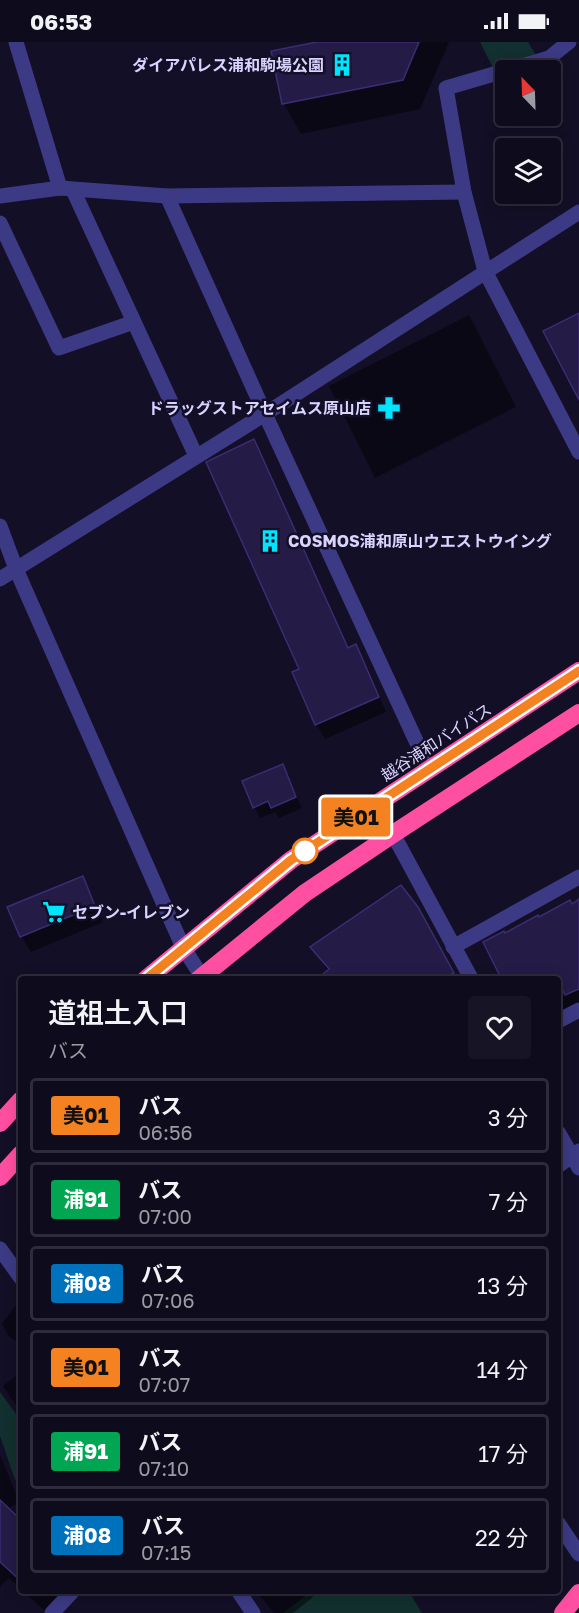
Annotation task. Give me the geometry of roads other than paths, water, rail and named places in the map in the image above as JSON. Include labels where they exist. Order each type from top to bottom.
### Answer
[{"type":"highway","name":"越谷浦和バイパス","points":[[150,976],[291,860],[579,671]]},
{"type":"highway","points":[[204,976],[305,893],[579,713]]},
{"type":"highway","points":[[0,1123],[18,1103]]},
{"type":"highway","points":[[0,1177],[18,1157]]},
{"type":"highway","points":[[563,1613],[579,1593]]},
{"type":"street","points":[[16,42],[66,189],[134,322],[196,456]]},
{"type":"street","points":[[569,42],[549,58],[446,88],[464,192],[485,271],[579,452]]},
{"type":"street","points":[[0,196],[66,189],[167,196],[464,192]]},
{"type":"street","points":[[167,196],[429,769]]},
{"type":"street","points":[[0,579],[265,414],[579,212]]},
{"type":"street","points":[[0,223],[59,348],[134,322]]},
{"type":"street","points":[[0,526],[16,568],[183,947],[201,976]]},
{"type":"street","points":[[393,834],[470,976]]},
{"type":"street","points":[[453,947],[579,877]]},
{"type":"street","points":[[561,1019],[579,1010]]},
{"type":"street","points":[[561,1136],[576,1158],[561,1165]]},
{"type":"street","points":[[0,1249],[18,1274]]},
{"type":"street","points":[[561,1527],[579,1554]]},
{"type":"street","points":[[52,1613],[70,1594]]},
{"type":"street","points":[[240,1594],[253,1613]]},
{"type":"place","name":"ダイアパレス浦和駒場公園","points":[[342,65]]},
{"type":"place","name":"ドラッグストアセイムス原山店","points":[[389,408]]},
{"type":"place","name":"COSMOS浦和原山ウエストウイング","points":[[270,541]]},
{"type":"place","name":"セブン-イレブン","points":[[54,912]]}]
